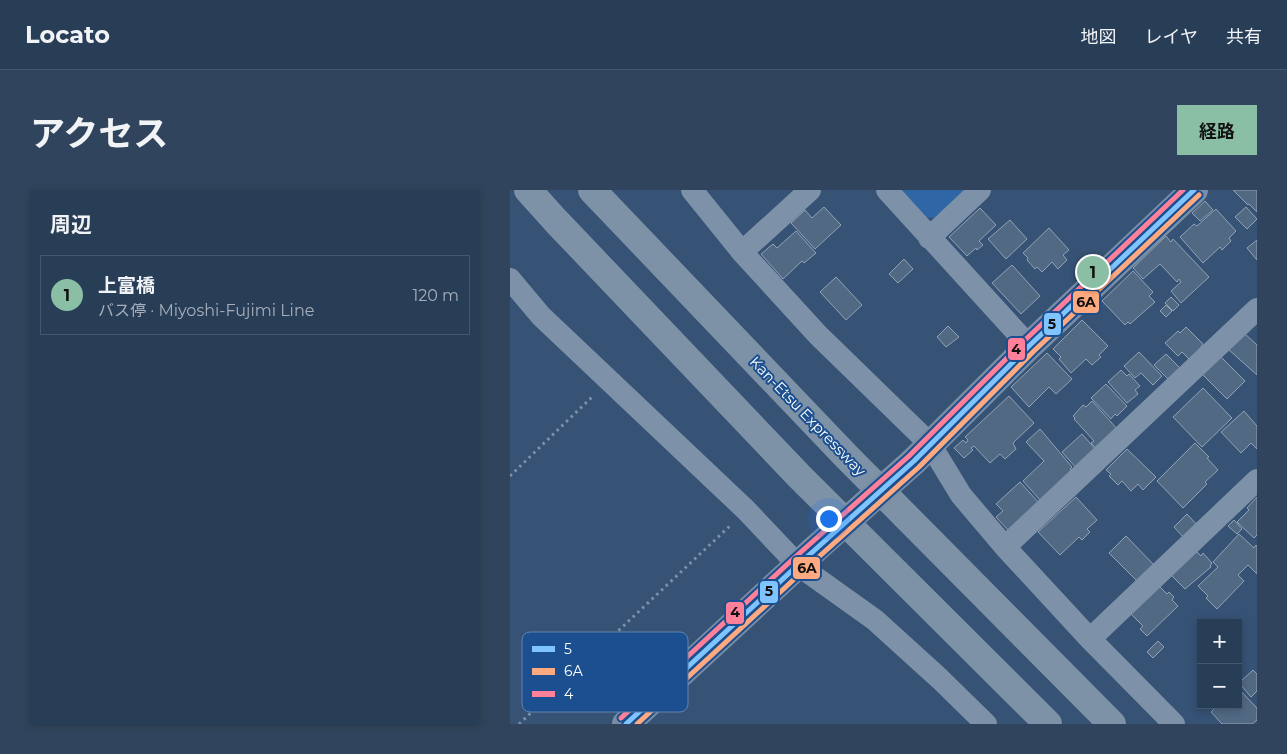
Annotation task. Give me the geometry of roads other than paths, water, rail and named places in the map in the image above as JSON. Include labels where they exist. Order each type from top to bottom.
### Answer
[{"type":"highway","points":[[528,190],[798,476],[1048,724]]},
{"type":"highway","name":"Kan-Etsu Expressway","points":[[592,190],[846,456],[1112,724]]},
{"type":"main road","points":[[688,667],[922,452],[1028,346],[1194,190]]},
{"type":"main road","points":[[626,724],[639,712]]},
{"type":"street","points":[[692,190],[742,252],[961,495],[1005,547],[1090,639],[1174,724]]},
{"type":"street","points":[[742,252],[810,190]]},
{"type":"street","points":[[887,190],[1028,346]]},
{"type":"street","points":[[929,238],[980,190]]},
{"type":"street","points":[[510,279],[541,316],[746,510],[787,552],[805,558],[940,678],[986,724]]},
{"type":"street","points":[[1005,547],[1257,310]]},
{"type":"street","points":[[1090,639],[1257,480]]},
{"type":"place","name":"上富橋","points":[[1093,272]]}]
